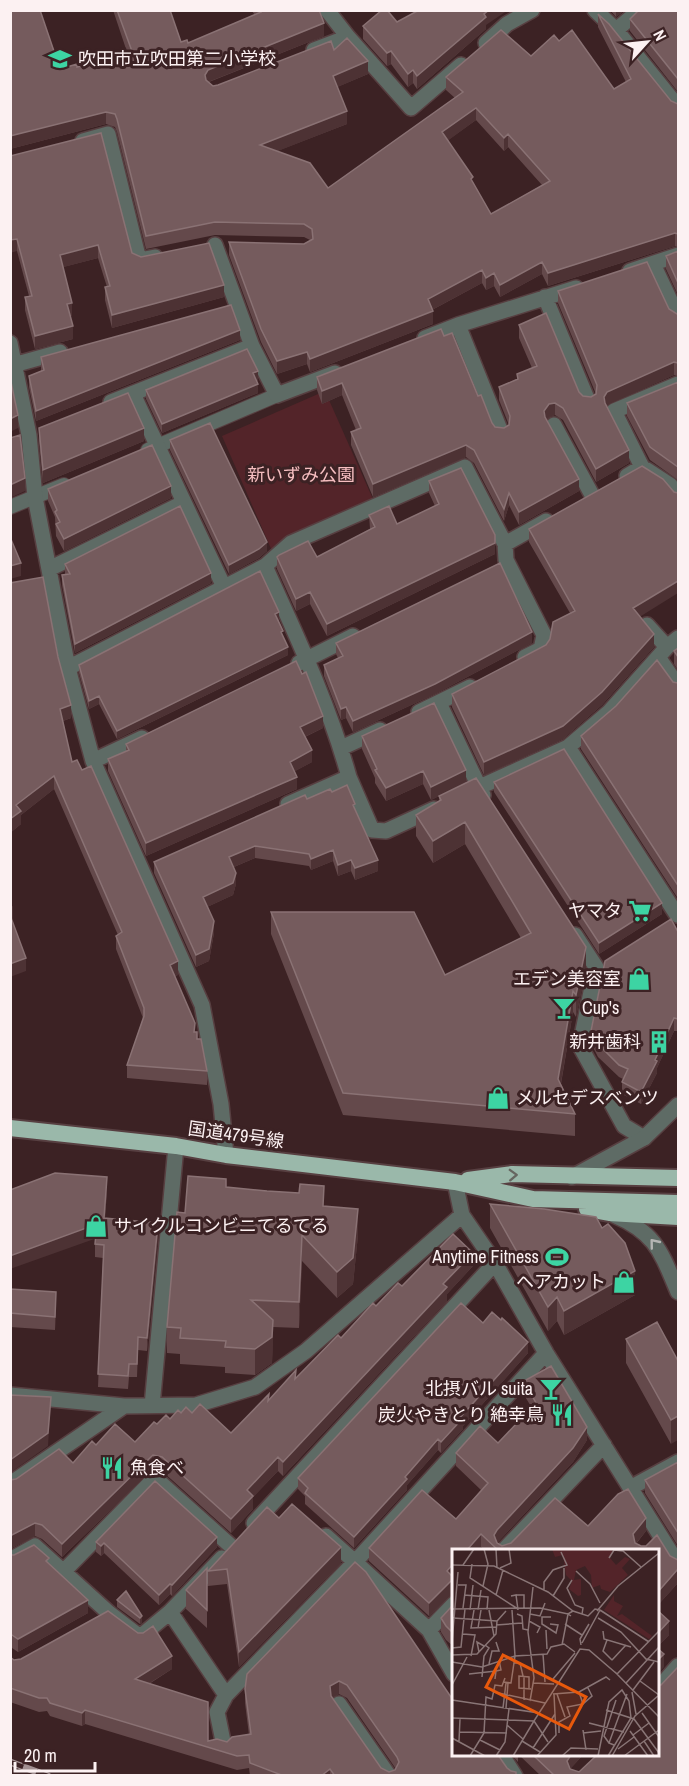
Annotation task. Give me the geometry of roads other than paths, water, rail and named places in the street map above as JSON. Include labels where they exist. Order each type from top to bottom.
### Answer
[{"type":"highway","name":"国道479号線","points":[[10,1128],[176,1146],[226,1155],[455,1182],[534,1198],[678,1203]]},
{"type":"highway","name":"国道479号線","points":[[455,1182],[512,1174],[678,1178]]},
{"type":"highway","points":[[534,1198],[609,1213],[678,1217]]},
{"type":"street","points":[[327,10],[411,108],[507,24],[532,10]]},
{"type":"street","points":[[595,10],[616,30],[678,107]]},
{"type":"street","points":[[616,30],[640,10]]},
{"type":"street","points":[[304,54],[348,37]]},
{"type":"street","points":[[65,145],[108,134],[139,260],[171,254]]},
{"type":"street","points":[[215,246],[231,306],[277,395],[352,366]]},
{"type":"street","points":[[617,276],[678,255]]},
{"type":"street","points":[[653,264],[678,317]]},
{"type":"street","points":[[416,342],[458,325],[586,285]]},
{"type":"street","points":[[545,297],[588,401]]},
{"type":"street","points":[[458,325],[501,432]]},
{"type":"street","points":[[10,343],[13,365],[34,433],[35,497],[47,576],[68,668],[93,761],[148,866],[202,1005],[221,1104],[226,1155]]},
{"type":"street","points":[[102,406],[252,346]]},
{"type":"street","points":[[13,365],[71,349]]},
{"type":"street","points":[[678,384],[614,411],[642,467],[670,484],[678,496]]},
{"type":"street","points":[[133,394],[224,587]]},
{"type":"street","points":[[554,424],[597,492],[642,467]]},
{"type":"street","points":[[10,442],[34,433]]},
{"type":"street","points":[[68,668],[265,566],[291,543],[465,467],[505,544],[501,563],[544,634],[541,649],[510,665]]},
{"type":"street","points":[[47,576],[183,503]]},
{"type":"street","points":[[505,544],[563,511]]},
{"type":"street","points":[[265,566],[306,659],[341,748],[349,777],[372,830],[386,831],[568,747],[609,712],[668,647]]},
{"type":"street","points":[[647,625],[668,647],[678,686]]},
{"type":"street","points":[[285,669],[370,628]]},
{"type":"street","points":[[341,748],[439,703],[480,681]]},
{"type":"street","points":[[439,703],[479,787],[492,807]]},
{"type":"street","points":[[93,761],[157,731]]},
{"type":"street","points":[[568,747],[675,917]]},
{"type":"street","points":[[273,811],[349,777]]},
{"type":"street","points":[[570,927],[601,964],[580,1046],[624,1126],[644,1138]]},
{"type":"street","points":[[572,1177],[644,1138],[678,1105]]},
{"type":"street","points":[[152,1406],[176,1146]]},
{"type":"street","points":[[455,1182],[462,1215],[495,1263],[546,1353],[678,1564]]},
{"type":"street","points":[[609,1213],[631,1222],[646,1233],[660,1249],[678,1291]]},
{"type":"street","points":[[10,1395],[124,1406],[196,1405],[255,1387],[306,1351],[462,1215]]},
{"type":"street","points":[[10,1560],[35,1546],[64,1571],[104,1615],[140,1637],[170,1612],[232,1547],[284,1498],[495,1263]]},
{"type":"street","points":[[678,1284],[678,1291]]},
{"type":"street","points":[[224,1746],[217,1712],[226,1695],[355,1562],[546,1353]]},
{"type":"street","points":[[10,1484],[124,1406]]},
{"type":"street","points":[[506,1549],[604,1445]]},
{"type":"street","points":[[630,1488],[678,1462]]},
{"type":"street","points":[[64,1571],[155,1478],[232,1547]]},
{"type":"street","points":[[313,1524],[429,1630],[452,1672]]},
{"type":"street","points":[[647,1544],[658,1532]]},
{"type":"street","points":[[429,1630],[452,1605]]},
{"type":"street","points":[[170,1612],[226,1695]]},
{"type":"street","points":[[659,1687],[678,1666]]},
{"type":"street","points":[[339,1704],[388,1776]]},
{"type":"street","points":[[502,1756],[515,1776]]},
{"type":"lane","points":[[134,456],[277,395]]},
{"type":"lane","points":[[10,507],[79,478]]},
{"type":"railway","points":[[10,1762],[48,1776]]},
{"type":"place","name":"吹田市立吹田第二小学校","points":[[60,59]]},
{"type":"place","name":"ヤマタ","points":[[640,911]]},
{"type":"place","name":"エデン美容室","points":[[639,979]]},
{"type":"place","name":"Cup's","points":[[564,1008]]},
{"type":"place","name":"新井歯科","points":[[659,1042]]},
{"type":"place","name":"メルセデスベンツ","points":[[498,1098]]},
{"type":"place","name":"サイクルコンビニてるてる","points":[[96,1226]]},
{"type":"place","name":"Anytime Fitness","points":[[557,1257]]},
{"type":"place","name":"ヘアカット","points":[[624,1282]]},
{"type":"place","name":"北摂バル suita","points":[[551,1389]]},
{"type":"place","name":"炭火やきとり 絶幸鳥","points":[[562,1415]]},
{"type":"place","name":"魚食べ","points":[[112,1468]]},
{"type":"park label","name":"新いずみ公園","points":[[301,475]]}]
